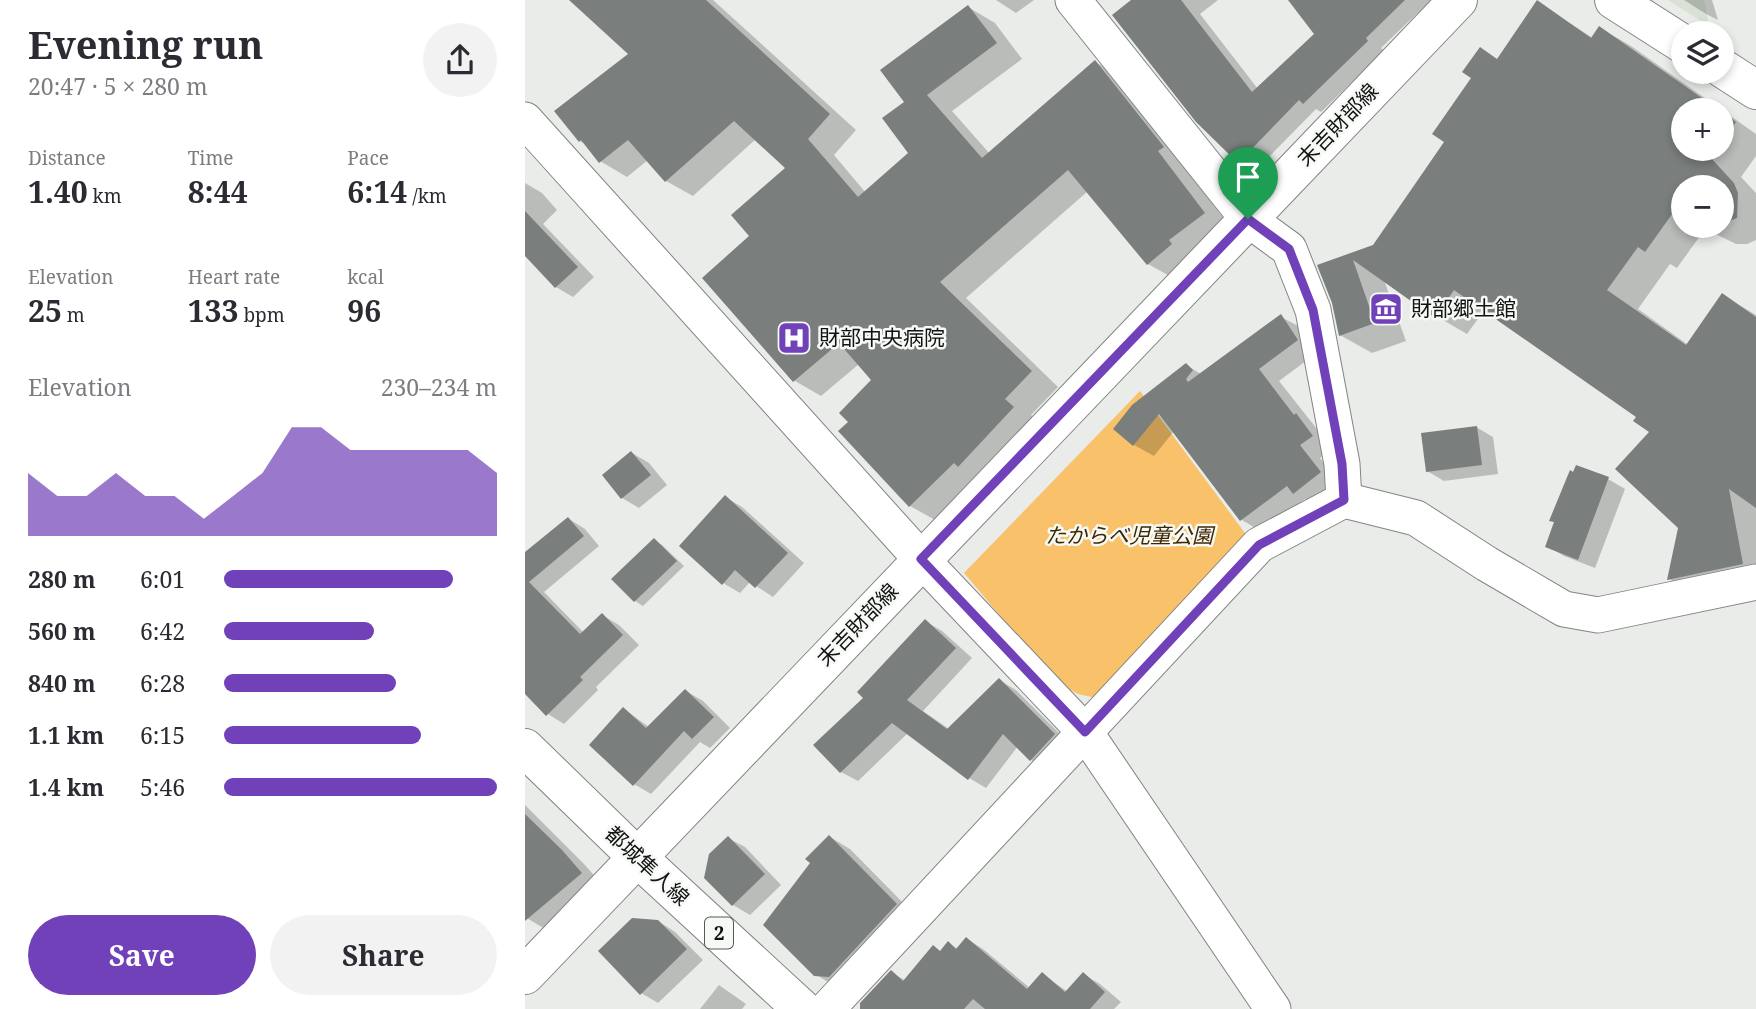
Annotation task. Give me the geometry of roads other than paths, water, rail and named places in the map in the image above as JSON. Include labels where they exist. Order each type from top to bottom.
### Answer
[{"type":"main road","name":"末吉財部線","points":[[525,975],[1458,0]]},
{"type":"main road","points":[[1614,0],[1671,36]]},
{"type":"main road","points":[[1734,76],[1756,90]]},
{"type":"main road","name":"都城隼人線","points":[[525,748],[637,857],[802,1009]]},
{"type":"street","points":[[1073,0],[1248,219],[1289,249],[1313,310],[1342,464],[1344,500]]},
{"type":"street","points":[[525,120],[921,559],[1085,732],[1273,1009]]},
{"type":"street","points":[[827,1009],[1259,545],[1344,500],[1416,518],[1487,564],[1564,608],[1598,614],[1756,582]]},
{"type":"place","name":"財部郷土館","points":[[1386,309]]},
{"type":"place","name":"財部中央病院","points":[[794,338]]},
{"type":"park label","name":"たからべ児童公園","points":[[1129,536]]}]
